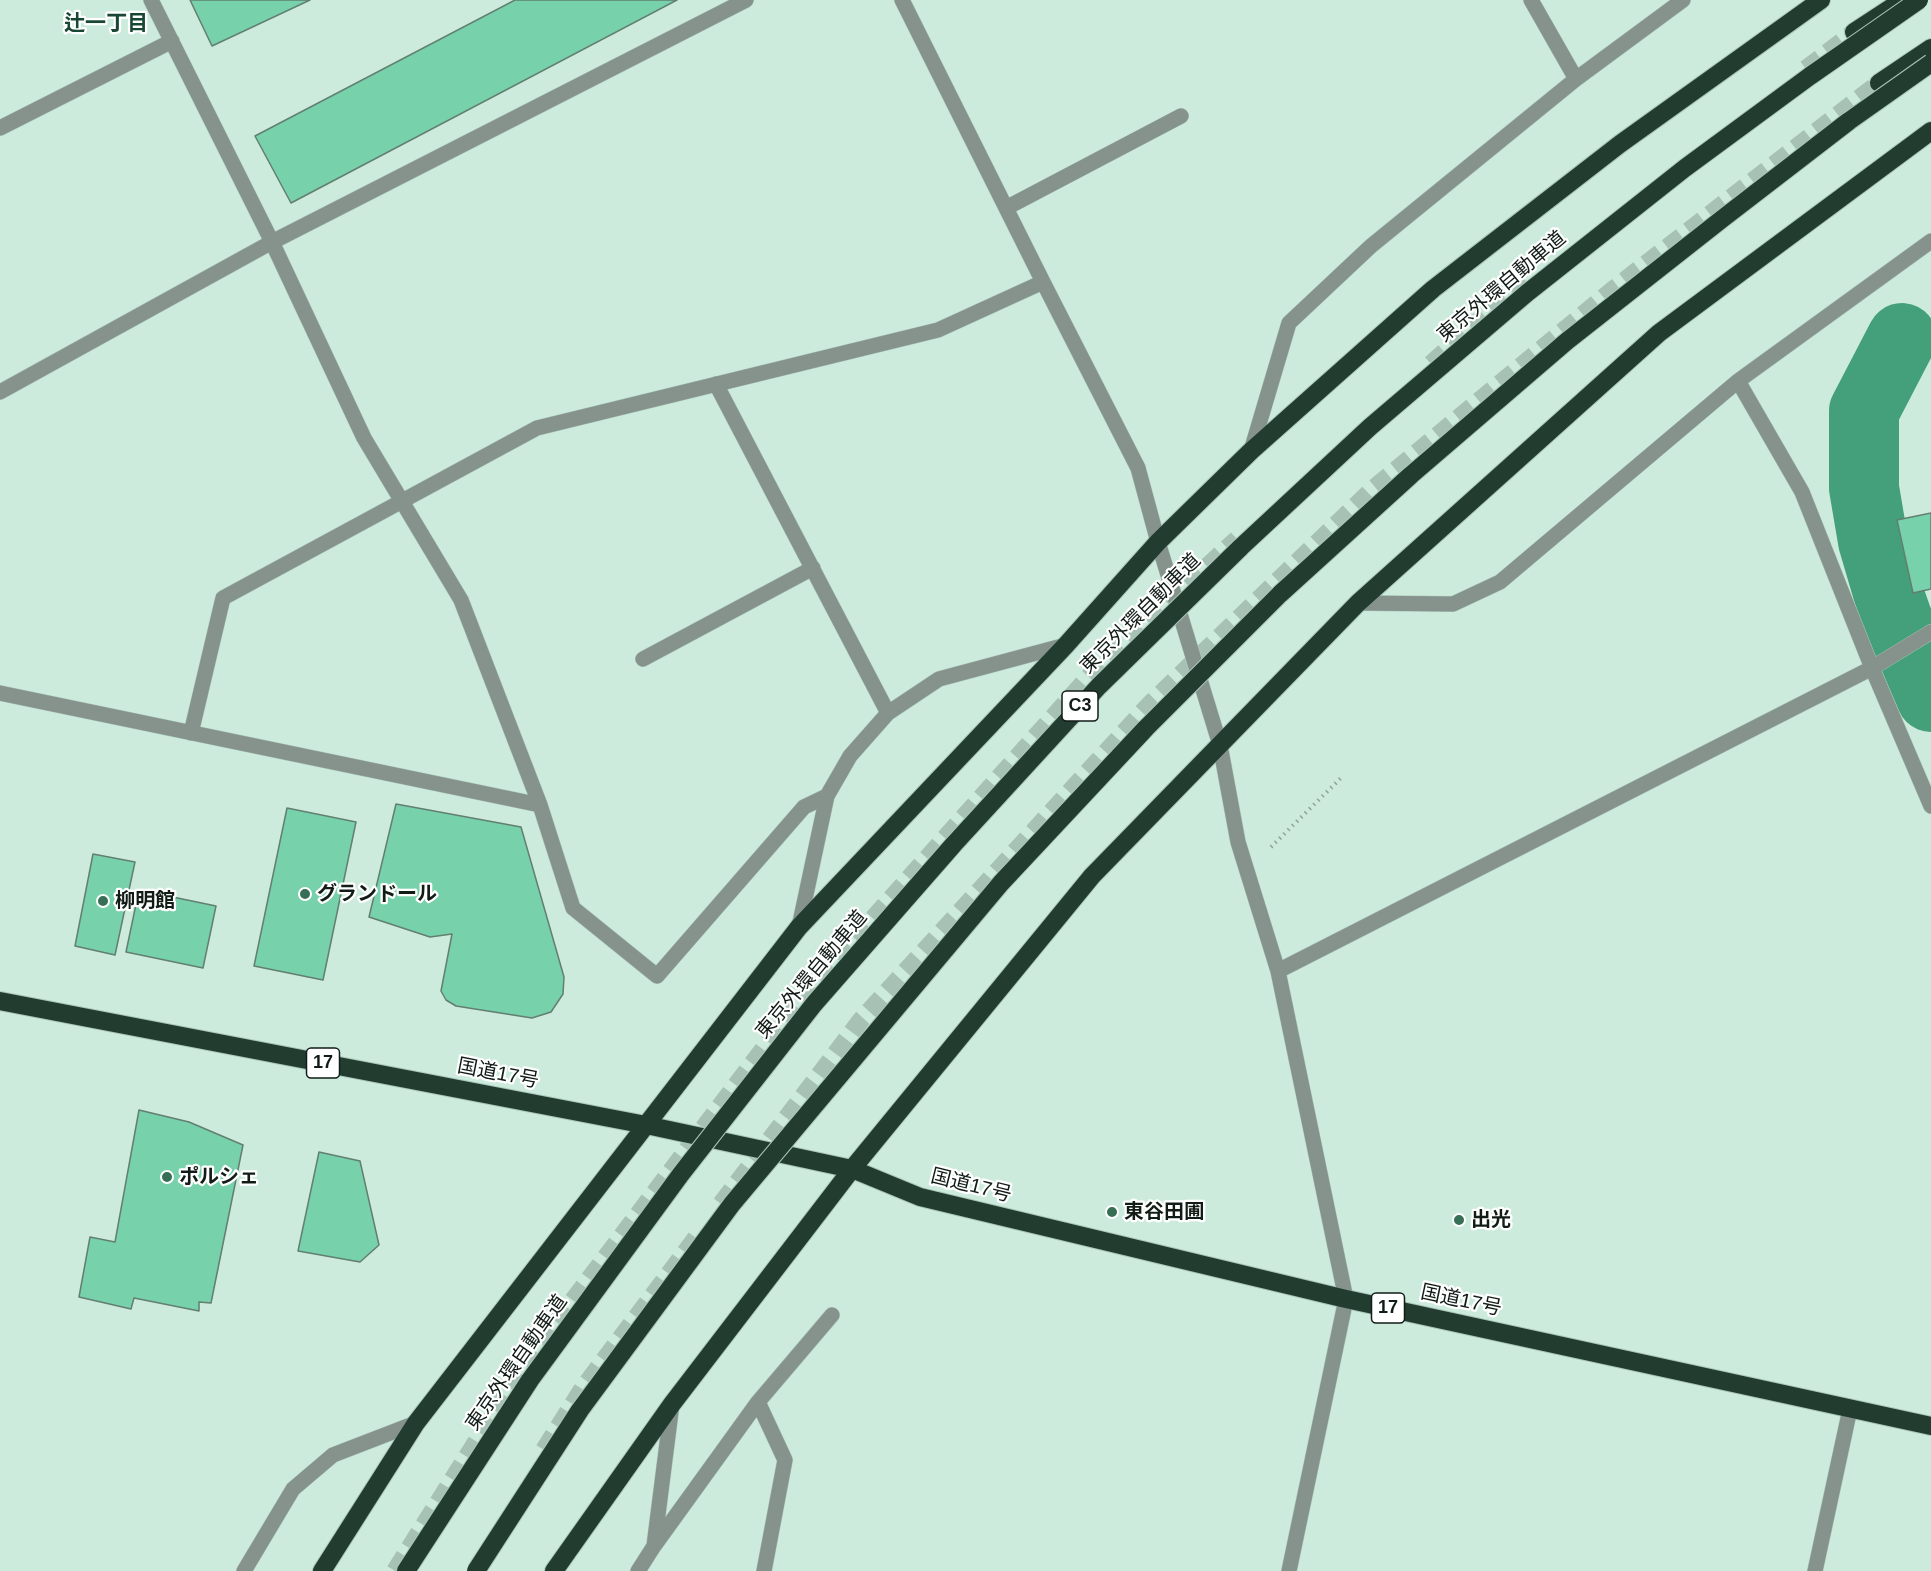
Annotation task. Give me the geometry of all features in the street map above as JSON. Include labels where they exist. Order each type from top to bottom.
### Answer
[{"type":"highway","points":[[322,1571],[416,1423],[799,927],[1066,645],[1158,542],[1251,451],[1433,289],[1620,144],[1821,0]]},
{"type":"highway","points":[[1854,32],[1904,0]]},
{"type":"highway","name":"東京外環自動車道","points":[[406,1571],[530,1380],[681,1174],[814,1004],[954,844],[1099,686],[1241,547],[1362,435],[1527,293],[1695,161],[1810,76],[1919,0]]},
{"type":"highway","points":[[1879,83],[1931,48]]},
{"type":"highway","points":[[476,1571],[580,1410],[732,1204],[1001,883],[1146,728],[1280,594],[1411,475],[1558,348],[1740,205],[1931,63]]},
{"type":"highway","points":[[554,1571],[672,1404],[852,1169],[1092,876],[1358,603],[1659,333],[1931,131]]},
{"type":"highway","name":"国道17号","points":[[0,1001],[646,1125],[852,1169],[920,1197],[1346,1299],[1931,1426]]},
{"type":"street","points":[[151,0],[272,242],[364,438],[461,600],[540,805],[573,908],[657,976],[804,807],[827,796]]},
{"type":"street","points":[[0,392],[272,242],[746,0]]},
{"type":"street","points":[[902,0],[1138,468],[1158,542],[1220,745],[1238,842],[1278,971],[1346,1299],[1289,1571]]},
{"type":"street","points":[[1531,0],[1576,79]]},
{"type":"street","points":[[1251,451],[1289,323],[1371,246],[1576,79],[1683,0]]},
{"type":"street","points":[[0,128],[171,41]]},
{"type":"street","points":[[1006,208],[1181,116]]},
{"type":"street","points":[[1358,603],[1453,604],[1500,582],[1738,381],[1931,241]]},
{"type":"street","points":[[191,733],[223,598],[537,428],[938,330],[1043,282]]},
{"type":"street","points":[[1738,381],[1802,492],[1872,668],[1931,806]]},
{"type":"street","points":[[716,384],[888,713]]},
{"type":"street","points":[[643,659],[813,568]]},
{"type":"street","points":[[1278,971],[1872,668],[1931,632]]},
{"type":"street","points":[[799,927],[827,796],[850,756],[888,713],[939,679],[1066,645]]},
{"type":"street","points":[[0,693],[540,805]]},
{"type":"street","points":[[638,1571],[758,1402],[832,1315]]},
{"type":"street","points":[[758,1402],[785,1460],[764,1571]]},
{"type":"street","points":[[654,1546],[672,1404]]},
{"type":"street","points":[[1815,1571],[1850,1409]]},
{"type":"street","points":[[244,1571],[293,1489],[333,1455],[416,1423]]},
{"type":"path","points":[[1271,847],[1342,777]]},
{"type":"building","points":[[190,0],[310,0],[212,46]]},
{"type":"building","points":[[515,0],[677,0],[291,203],[255,136]]},
{"type":"building","points":[[1931,513],[1931,589],[1913,593],[1897,520]]},
{"type":"building","points":[[396,804],[521,827],[564,977],[563,994],[551,1012],[532,1018],[456,1006],[446,1000],[441,991],[452,934],[430,937],[369,917]]},
{"type":"building","name":"グランドール","points":[[287,808],[356,822],[323,980],[254,966]]},
{"type":"building","points":[[93,854],[135,862],[115,955],[75,946]]},
{"type":"building","points":[[139,890],[216,906],[203,968],[126,952]]},
{"type":"building","points":[[139,1110],[189,1122],[243,1145],[211,1303],[199,1302],[199,1311],[134,1298],[131,1309],[79,1297],[90,1237],[115,1242]]},
{"type":"building","points":[[319,1152],[360,1161],[379,1245],[360,1262],[298,1251]]},
{"type":"waterway","points":[[1902,338],[1864,411],[1864,488],[1873,541],[1888,592],[1931,697]]},
{"type":"tunnel","points":[[1806,69],[1854,32]]},
{"type":"tunnel","points":[[721,1204],[861,1020],[1149,705],[1373,489],[1615,288],[1879,83]]},
{"type":"tunnel","points":[[1431,364],[1492,309],[1531,279]]},
{"type":"tunnel","points":[[395,1571],[527,1361],[802,998],[1095,670],[1237,539]]},
{"type":"tunnel","points":[[544,1450],[583,1388],[699,1234]]},
{"type":"place","name":"グランドール","points":[[305,894]]},
{"type":"place","name":"柳明館","points":[[103,901]]},
{"type":"place","name":"ポルシェ","points":[[167,1177]]},
{"type":"place","name":"東谷田圃","points":[[1112,1212]]},
{"type":"place","name":"出光","points":[[1459,1220]]},
{"type":"district","name":"辻一丁目","points":[[106,24]]}]
